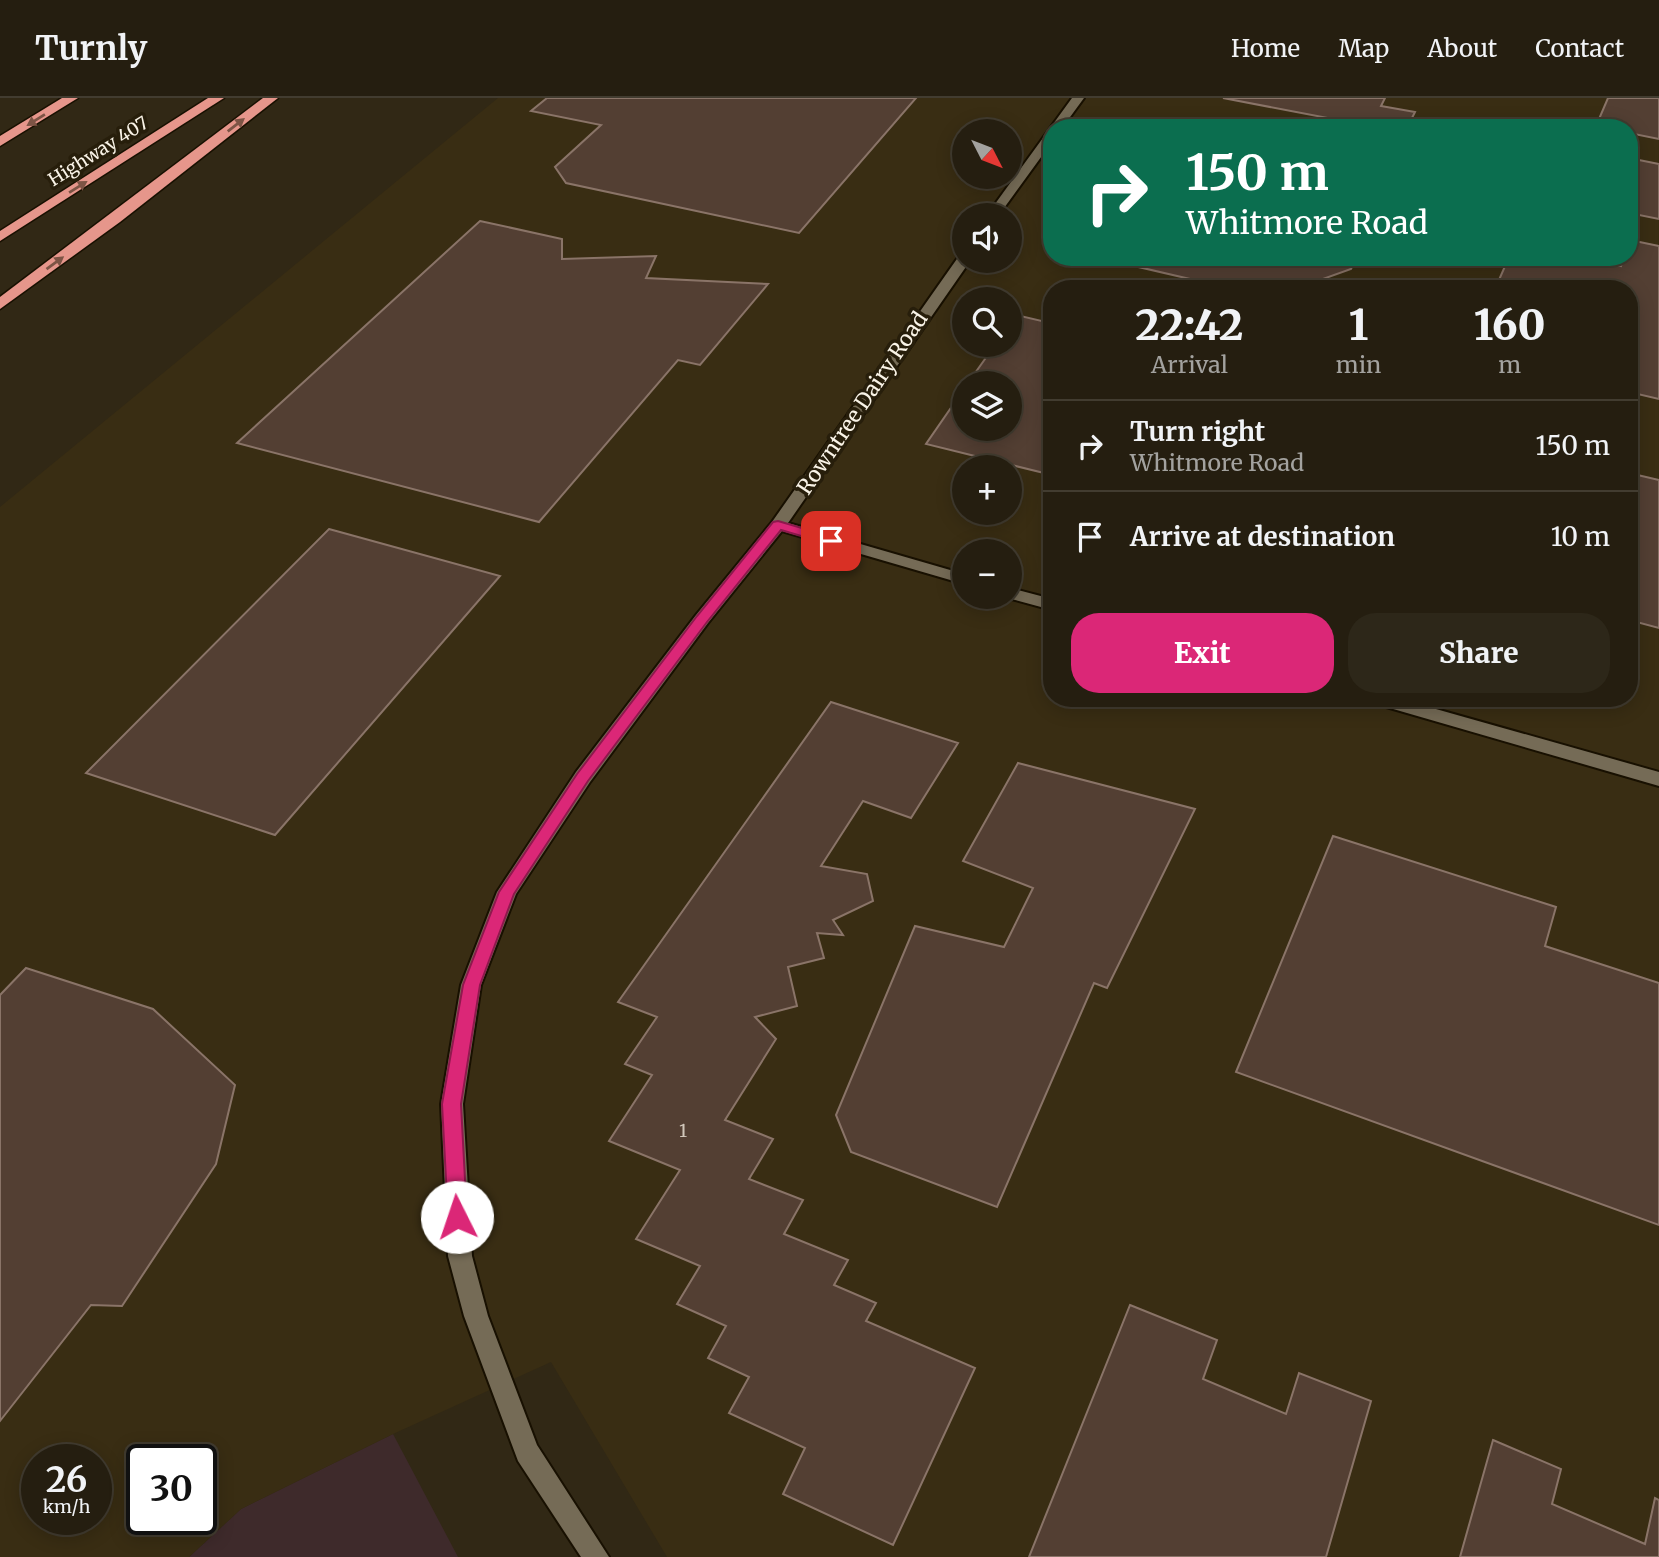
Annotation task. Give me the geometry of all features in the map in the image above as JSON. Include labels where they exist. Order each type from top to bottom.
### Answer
[{"type":"highway","points":[[0,142],[71,98]]},
{"type":"highway","name":"Highway 407","points":[[0,237],[217,98]]},
{"type":"highway","points":[[0,304],[271,98]]},
{"type":"street","points":[[1063,119],[1078,98]]},
{"type":"street","points":[[1002,203],[1043,146]]},
{"type":"street","name":"Rowntree Dairy Road","points":[[596,1557],[527,1452],[476,1316],[460,1256],[452,1104],[471,985],[507,892],[583,777],[702,619],[778,525],[954,273]]},
{"type":"street","points":[[778,525],[952,576]]},
{"type":"street","points":[[1022,596],[1043,602]]},
{"type":"street","points":[[1407,707],[1659,779]]},
{"type":"shaded area","points":[[498,98],[1659,98],[1659,1557],[667,1557],[551,1362],[393,1434],[241,1509],[217,1531],[217,1444],[126,1444],[126,1535],[213,1535],[189,1557],[0,1557],[0,507]]},
{"type":"shaded area","points":[[393,1434],[458,1557],[189,1557],[213,1535],[217,1535],[217,1531],[241,1509]]},
{"type":"building","points":[[547,98],[916,98],[799,233],[566,183],[555,167],[601,125],[531,111]]},
{"type":"building","points":[[1223,98],[1385,98],[1381,106],[1415,112],[1412,119],[1333,119]]},
{"type":"building","points":[[1608,98],[1659,98],[1659,139],[1638,135],[1638,119],[1599,119]]},
{"type":"building","points":[[1638,160],[1659,164],[1659,219],[1638,215]]},
{"type":"building","points":[[480,221],[562,239],[562,259],[656,256],[646,278],[768,284],[700,365],[678,360],[539,522],[237,443]]},
{"type":"building","points":[[1638,242],[1659,246],[1659,399],[1638,394],[1638,280],[1499,280],[1505,266],[1638,266]]},
{"type":"building","points":[[1134,266],[1352,266],[1351,269],[1320,280],[1194,280]]},
{"type":"building","points":[[1022,316],[1042,321],[1043,473],[1022,468],[1022,455],[971,455],[926,444],[952,406],[952,441],[1022,441],[1022,371],[977,371],[986,357],[1022,357]]},
{"type":"building","points":[[1638,475],[1659,480],[1659,628],[1638,622]]},
{"type":"building","points":[[329,529],[500,576],[275,835],[86,773]]},
{"type":"building","points":[[831,702],[958,743],[911,818],[863,801],[821,866],[867,874],[873,901],[833,920],[843,935],[817,933],[824,958],[788,967],[797,1006],[755,1017],[776,1039],[725,1120],[773,1139],[749,1179],[803,1200],[784,1234],[848,1260],[834,1285],[876,1303],[866,1321],[975,1368],[893,1545],[783,1494],[805,1448],[729,1413],[749,1377],[708,1358],[726,1326],[677,1304],[700,1266],[636,1239],[680,1170],[609,1141],[652,1075],[625,1064],[657,1017],[618,1002]]},
{"type":"building","points":[[1018,763],[1195,809],[1107,988],[1094,983],[997,1207],[851,1152],[836,1115],[915,926],[1004,947],[1033,888],[963,861]]},
{"type":"building","points":[[1333,836],[1556,907],[1545,946],[1659,983],[1659,1225],[1236,1072]]},
{"type":"building","points":[[26,968],[153,1009],[235,1085],[216,1164],[122,1306],[91,1305],[0,1421],[0,995]]},
{"type":"building","points":[[1130,1305],[1217,1340],[1203,1379],[1286,1414],[1299,1373],[1371,1401],[1326,1557],[1029,1557]]},
{"type":"building","points":[[1493,1440],[1561,1469],[1552,1504],[1645,1544],[1655,1498],[1659,1500],[1659,1557],[1460,1557]]},
{"type":"route","points":[[457,1217],[452,1104],[471,985],[507,892],[583,777],[702,619],[778,525],[831,541]]}]
